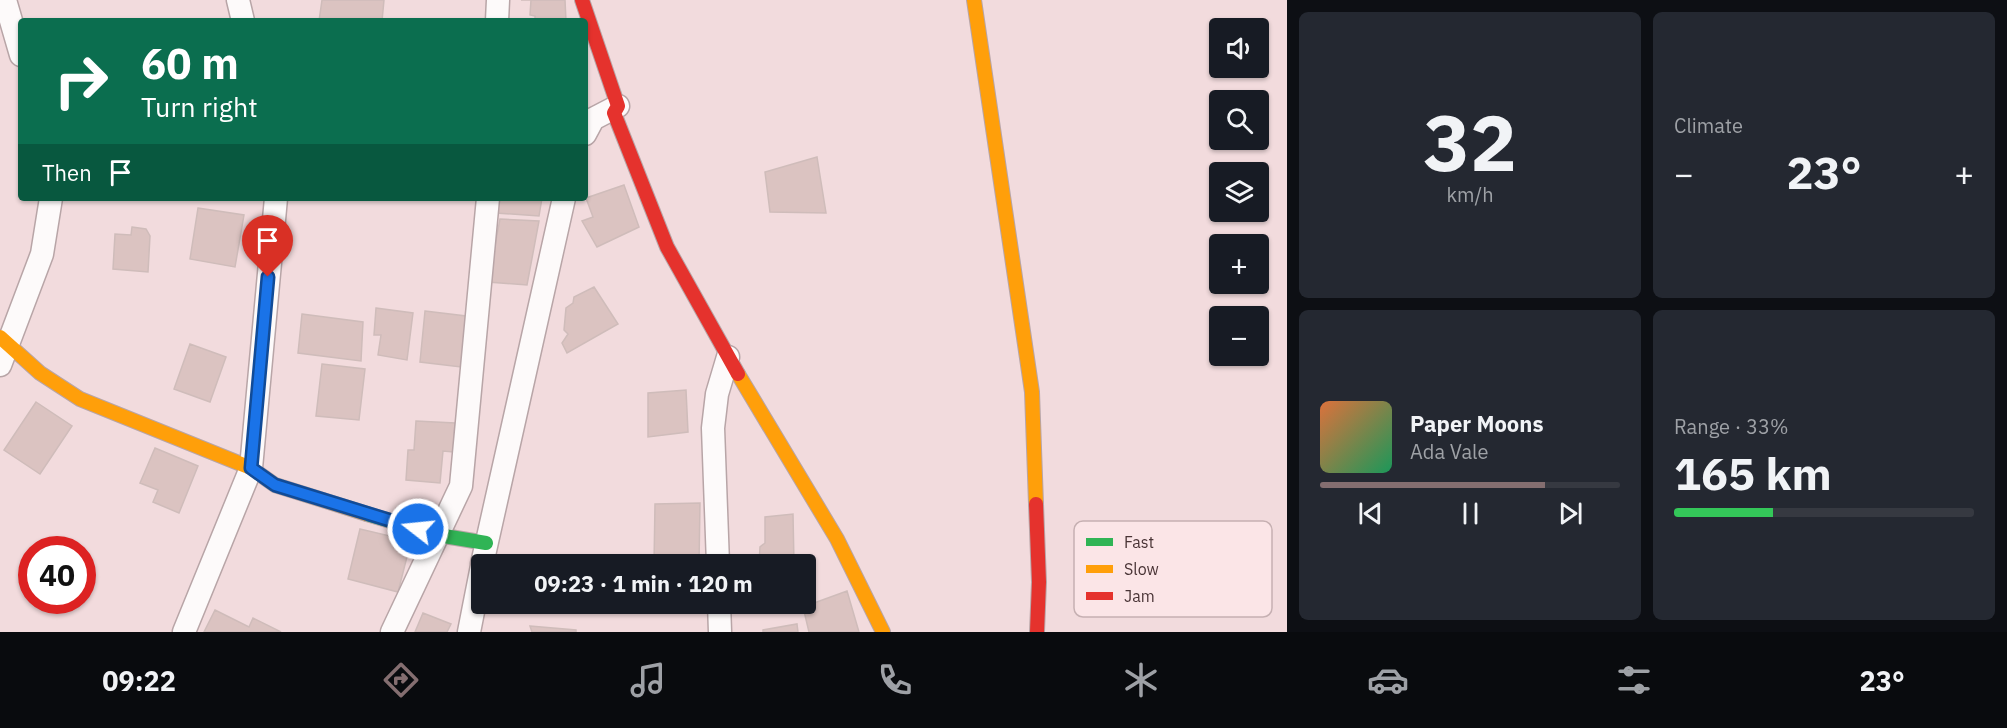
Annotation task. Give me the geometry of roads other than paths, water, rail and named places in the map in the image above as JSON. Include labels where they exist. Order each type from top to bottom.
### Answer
[{"type":"street","points":[[5,0],[18,45]]},
{"type":"street","points":[[238,0],[242,18]]},
{"type":"street","points":[[497,18],[498,0]]},
{"type":"street","points":[[582,0],[618,105],[614,113],[667,246],[728,357],[837,539],[883,632]]},
{"type":"street","points":[[974,0],[1032,392],[1039,582],[1037,632]]},
{"type":"street","points":[[588,128],[593,119],[618,105]]},
{"type":"street","points":[[51,201],[42,254],[3,349],[80,399],[251,468],[275,485],[438,535],[477,554]]},
{"type":"street","points":[[184,632],[251,468],[276,201]]},
{"type":"street","points":[[392,632],[461,486],[488,201]]},
{"type":"street","points":[[484,554],[563,201]]},
{"type":"street","points":[[718,554],[713,428],[717,394],[728,357]]},
{"type":"street","points":[[469,632],[472,614]]},
{"type":"street","points":[[719,614],[720,632]]}]
